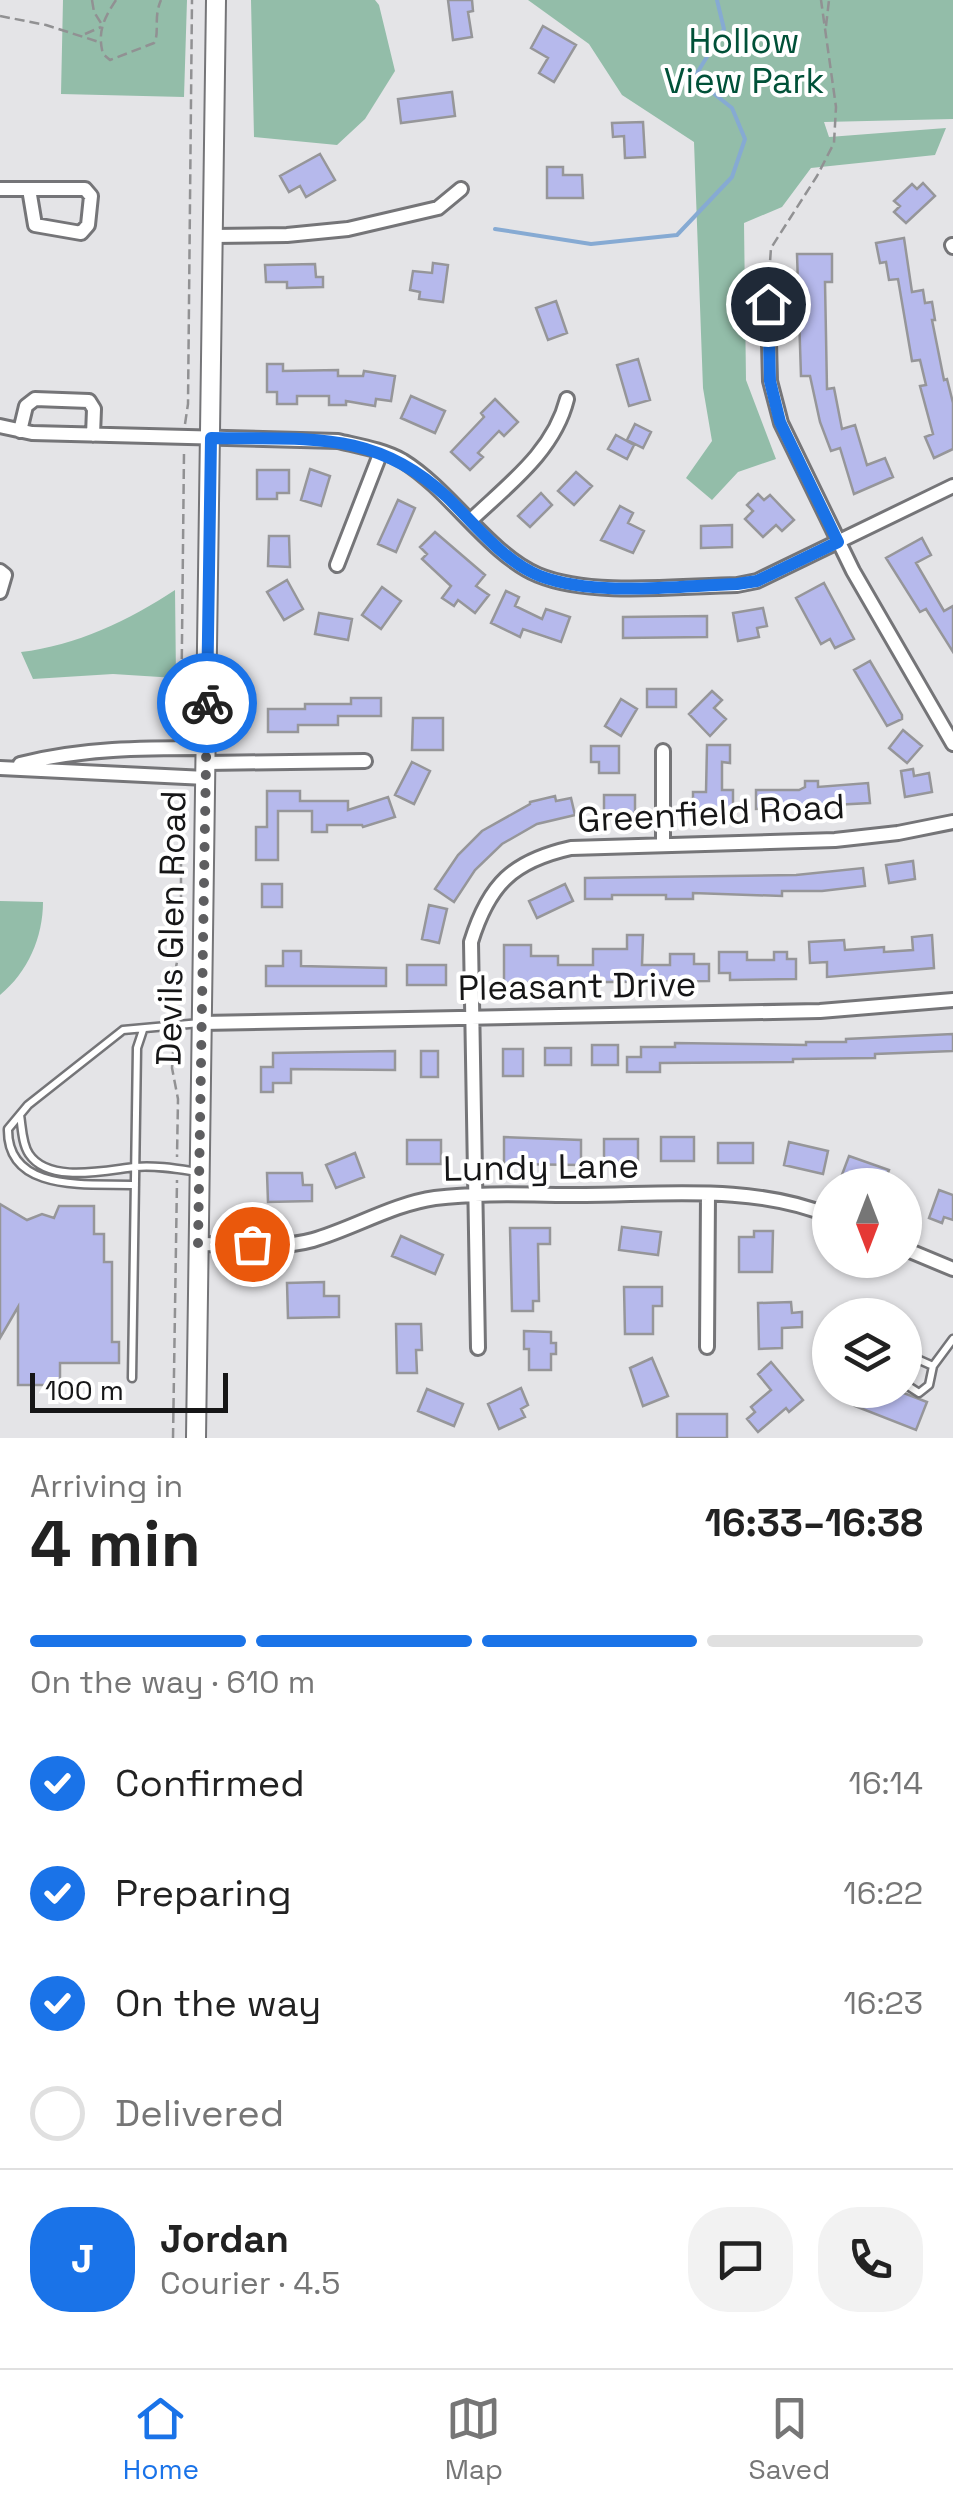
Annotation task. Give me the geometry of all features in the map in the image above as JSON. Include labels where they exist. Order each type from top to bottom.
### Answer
[{"type":"main road","name":"Devils Glen Road","points":[[196,1438],[216,0]]},
{"type":"street","points":[[0,189],[84,188],[90,196],[88,225],[82,233],[35,226],[28,190]]},
{"type":"street","points":[[213,236],[348,230],[438,208],[460,189]]},
{"type":"street","points":[[768,304],[770,381],[780,422],[838,542],[953,744]]},
{"type":"street","points":[[471,520],[540,454],[561,423],[567,398]]},
{"type":"street","points":[[20,431],[26,406],[35,399],[89,401],[94,409],[93,435]]},
{"type":"street","points":[[0,426],[20,431],[93,435],[338,441],[381,452],[403,461],[514,561],[534,574],[592,587],[757,581],[953,486]]},
{"type":"street","points":[[336,565],[381,452]]},
{"type":"street","points":[[0,571],[5,575],[0,592]]},
{"type":"street","points":[[4,768],[56,755],[115,748],[180,748],[206,763]]},
{"type":"street","points":[[663,751],[663,844]]},
{"type":"street","points":[[4,768],[180,776],[206,763],[365,761]]},
{"type":"street","name":"Greenfield Road","points":[[478,1348],[470,942],[478,918],[498,886],[536,856],[572,848],[836,840],[953,822]]},
{"type":"street","name":"Pleasant Drive","points":[[202,1023],[820,1011],[953,1000]]},
{"type":"street","points":[[707,1347],[708,1194]]},
{"type":"street","name":"Lundy Lane","points":[[198,1244],[280,1245],[310,1241],[407,1205],[433,1198],[474,1195],[708,1194],[767,1198],[812,1211]]},
{"type":"street","points":[[922,1256],[953,1270]]},
{"type":"lane","points":[[135,1186],[34,1177],[11,1154],[8,1129],[28,1105],[123,1030],[202,1023]]},
{"type":"lane","points":[[132,1378],[136,1048],[143,1030]]},
{"type":"lane","points":[[17,1118],[28,1153],[38,1163],[64,1172],[113,1173],[135,1167],[200,1173]]},
{"type":"lane","points":[[922,1390],[929,1385],[933,1366],[953,1339]]},
{"type":"lane","points":[[922,1361],[933,1366]]},
{"type":"path","points":[[92,0],[102,25]]},
{"type":"path","points":[[116,0],[102,25],[100,42],[103,54],[110,60],[154,44],[154,20],[161,0]]},
{"type":"path","points":[[180,748],[192,0]]},
{"type":"path","points":[[768,304],[772,248],[818,176],[834,143],[836,107],[821,0]]},
{"type":"path","points":[[826,32],[829,0]]},
{"type":"path","points":[[0,16],[100,42]]},
{"type":"path","points":[[84,35],[102,25]]},
{"type":"path","points":[[173,1438],[178,1100],[172,1068],[174,1026],[170,992],[181,942],[180,776]]},
{"type":"green space","points":[[63,0],[187,0],[184,97],[61,94]]},
{"type":"green space","points":[[251,0],[375,0],[379,5],[395,71],[365,119],[337,145],[254,137]]},
{"type":"green space","name":"Hollow View Park","points":[[528,0],[953,0],[953,119],[824,122],[829,137],[946,128],[935,155],[811,168],[782,207],[744,223],[746,380],[776,459],[738,472],[712,500],[686,478],[712,441],[703,388],[694,142],[622,95],[589,44]]},
{"type":"green space","points":[[175,590],[176,678],[113,674],[33,679],[21,652],[62,644],[101,630]]},
{"type":"green space","points":[[0,901],[43,902],[32,953],[19,976],[0,995]]},
{"type":"building","points":[[448,0],[472,0],[473,11],[468,12],[472,37],[453,40]]},
{"type":"building","points":[[543,26],[576,45],[554,82],[539,73],[548,58],[531,48]]},
{"type":"building","points":[[452,92],[455,116],[401,123],[398,99]]},
{"type":"building","points":[[643,122],[645,157],[625,158],[624,136],[613,137],[612,123]]},
{"type":"building","points":[[320,154],[335,180],[306,197],[300,186],[289,192],[280,176]]},
{"type":"building","points":[[547,167],[563,167],[563,175],[582,175],[583,198],[547,198]]},
{"type":"building","points":[[923,183],[935,196],[906,223],[894,212],[900,206],[894,201],[912,184],[917,189]]},
{"type":"building","points":[[904,238],[912,292],[923,290],[925,303],[932,302],[944,380],[947,379],[953,403],[953,449],[934,458],[925,437],[933,434],[920,386],[926,385],[920,360],[912,361],[898,279],[889,280],[886,262],[880,263],[876,243]]},
{"type":"building","points":[[797,254],[832,254],[832,282],[825,282],[827,389],[834,388],[842,429],[855,425],[867,465],[885,458],[893,477],[854,494],[840,448],[831,451],[820,422],[810,376],[801,376]]},
{"type":"building","points":[[433,263],[448,265],[443,302],[419,299],[420,292],[410,290],[413,271],[432,273]]},
{"type":"building","points":[[315,264],[316,277],[323,277],[323,287],[287,288],[287,282],[266,282],[265,265]]},
{"type":"building","points":[[556,301],[567,333],[548,340],[536,308]]},
{"type":"building","points":[[638,359],[650,400],[629,406],[617,365]]},
{"type":"building","points":[[267,364],[283,364],[283,371],[338,370],[338,376],[363,376],[364,371],[395,376],[391,401],[376,399],[375,406],[346,401],[346,405],[329,405],[329,396],[297,396],[297,404],[277,404],[277,392],[267,392]]},
{"type":"building","points":[[411,396],[445,411],[435,433],[401,418]]},
{"type":"building","points":[[495,399],[518,422],[504,436],[499,431],[478,453],[483,457],[470,470],[451,452],[484,417],[481,413]]},
{"type":"building","points":[[635,424],[651,432],[643,448],[627,440]]},
{"type":"building","points":[[616,435],[634,445],[627,459],[608,449]]},
{"type":"building","points":[[310,469],[330,476],[321,506],[301,500]]},
{"type":"building","points":[[257,470],[289,470],[289,493],[277,493],[277,499],[257,499]]},
{"type":"building","points":[[576,472],[592,486],[574,505],[558,491]]},
{"type":"building","points":[[541,493],[552,505],[530,527],[518,516]]},
{"type":"building","points":[[758,494],[764,500],[770,495],[794,520],[782,531],[776,525],[763,537],[745,519],[753,511],[747,505]]},
{"type":"building","points":[[398,500],[415,508],[396,552],[378,544]]},
{"type":"building","points":[[620,506],[633,513],[628,523],[644,531],[633,553],[601,540]]},
{"type":"building","points":[[732,525],[732,547],[701,548],[701,526]]},
{"type":"building","points":[[435,532],[485,575],[476,586],[489,595],[475,613],[458,600],[454,606],[442,598],[451,586],[422,559],[427,554],[420,547]]},
{"type":"building","points":[[269,536],[289,536],[290,567],[268,566]]},
{"type":"building","points":[[922,538],[931,555],[916,563],[944,611],[953,606],[953,652],[926,609],[920,612],[886,558]]},
{"type":"building","points":[[287,580],[303,609],[284,620],[267,592]]},
{"type":"building","points":[[824,583],[854,639],[835,648],[830,639],[821,644],[796,598]]},
{"type":"building","points":[[382,587],[401,601],[381,629],[362,615]]},
{"type":"building","points":[[506,591],[519,597],[515,606],[542,619],[546,609],[570,617],[561,642],[523,629],[520,637],[491,623]]},
{"type":"building","points":[[763,608],[767,626],[757,628],[759,637],[738,641],[733,613]]},
{"type":"building","points":[[319,613],[352,619],[348,640],[315,634]]},
{"type":"building","points":[[707,616],[707,637],[623,638],[623,617]]},
{"type":"building","points":[[870,661],[902,715],[902,719],[887,726],[854,670]]},
{"type":"building","points":[[647,689],[676,689],[676,707],[647,707]]},
{"type":"building","points":[[712,691],[722,700],[714,708],[726,719],[710,736],[689,714]]},
{"type":"building","points":[[351,698],[381,698],[381,716],[338,716],[338,725],[298,725],[298,732],[268,732],[268,709],[351,704]]},
{"type":"building","points":[[621,699],[637,709],[621,736],[605,726]]},
{"type":"building","points":[[413,718],[443,718],[443,750],[412,750]]},
{"type":"building","points":[[903,730],[922,746],[907,763],[889,748]]},
{"type":"building","points":[[707,745],[730,745],[730,763],[722,762],[722,790],[733,790],[733,810],[693,810],[693,792],[706,792]]},
{"type":"building","points":[[591,746],[619,746],[619,773],[599,773],[599,762],[591,762]]},
{"type":"building","points":[[412,762],[430,771],[414,804],[395,795]]},
{"type":"building","points":[[913,769],[914,776],[929,773],[932,792],[905,797],[901,771]]},
{"type":"building","points":[[805,781],[818,781],[818,787],[868,783],[870,803],[756,809],[756,790],[799,790],[805,787]]},
{"type":"building","points":[[267,791],[300,791],[300,801],[348,801],[348,810],[388,797],[395,817],[363,827],[327,825],[327,832],[312,832],[312,811],[278,811],[278,860],[256,860],[256,827],[267,827]]},
{"type":"building","points":[[604,795],[635,795],[635,813],[604,813]]},
{"type":"building","points":[[555,796],[556,801],[571,798],[575,815],[537,824],[502,844],[475,870],[454,902],[435,889],[458,855],[482,831],[530,802]]},
{"type":"building","points":[[913,861],[915,879],[889,883],[886,865]]},
{"type":"building","points":[[863,868],[865,886],[782,891],[782,896],[693,893],[693,899],[612,895],[612,899],[585,899],[585,878],[796,875]]},
{"type":"building","points":[[262,884],[282,884],[282,907],[262,907]]},
{"type":"building","points":[[565,884],[573,901],[537,918],[529,901]]},
{"type":"building","points":[[429,905],[447,909],[439,943],[422,939]]},
{"type":"building","points":[[627,935],[643,935],[642,965],[670,965],[670,954],[694,954],[694,964],[709,964],[709,981],[504,983],[504,945],[531,945],[531,956],[558,956],[558,965],[593,965],[593,949],[627,949]]},
{"type":"building","points":[[932,935],[934,968],[827,977],[827,962],[810,963],[809,942],[844,940],[845,950],[884,947],[884,952],[913,950],[912,937]]},
{"type":"building","points":[[283,951],[301,951],[301,966],[386,968],[386,986],[266,986],[266,966],[283,966]]},
{"type":"building","points":[[719,952],[747,952],[747,960],[774,960],[774,952],[787,952],[787,959],[796,959],[796,979],[730,980],[730,973],[719,973]]},
{"type":"building","points":[[407,965],[446,965],[446,985],[407,985]]},
{"type":"building","points":[[953,1034],[953,1051],[793,1062],[660,1063],[660,1072],[627,1072],[627,1057],[641,1057],[641,1047],[675,1047],[675,1043],[806,1045]]},
{"type":"building","points":[[592,1045],[618,1045],[618,1065],[592,1065]]},
{"type":"building","points":[[545,1048],[571,1048],[571,1065],[545,1065]]},
{"type":"building","points":[[503,1049],[523,1049],[523,1076],[503,1076]]},
{"type":"building","points":[[395,1051],[395,1070],[291,1069],[291,1083],[273,1083],[273,1092],[261,1092],[261,1067],[273,1067],[273,1053]]},
{"type":"building","points":[[421,1051],[438,1051],[438,1077],[421,1077]]},
{"type":"building","points":[[504,1137],[581,1140],[581,1165],[504,1164]]},
{"type":"building","points":[[661,1137],[694,1137],[694,1161],[661,1161]]},
{"type":"building","points":[[604,1139],[638,1139],[638,1163],[604,1163]]},
{"type":"building","points":[[407,1140],[441,1140],[441,1164],[407,1164]]},
{"type":"building","points":[[789,1142],[828,1151],[824,1168],[812,1168],[812,1171],[784,1165]]},
{"type":"building","points":[[718,1143],[753,1143],[753,1163],[718,1163]]},
{"type":"building","points":[[355,1153],[364,1177],[336,1188],[326,1165]]},
{"type":"building","points":[[849,1156],[883,1168],[844,1168]]},
{"type":"building","points":[[267,1173],[302,1173],[303,1185],[312,1185],[312,1201],[268,1202]]},
{"type":"building","points":[[939,1190],[953,1195],[953,1220],[944,1217],[942,1223],[929,1218]]},
{"type":"building","points":[[0,1204],[27,1220],[42,1214],[54,1218],[59,1206],[94,1206],[94,1234],[104,1234],[104,1262],[112,1262],[112,1342],[119,1342],[119,1363],[60,1363],[60,1385],[18,1385],[18,1307],[0,1338]]},
{"type":"building","points":[[622,1227],[661,1232],[658,1255],[619,1250]]},
{"type":"building","points":[[510,1228],[550,1228],[550,1244],[538,1244],[539,1301],[533,1301],[533,1311],[512,1311]]},
{"type":"building","points":[[754,1231],[773,1231],[772,1272],[739,1272],[739,1237],[754,1237]]},
{"type":"building","points":[[401,1236],[443,1255],[435,1274],[392,1256]]},
{"type":"building","points":[[324,1282],[324,1296],[339,1296],[339,1317],[288,1318],[287,1283]]},
{"type":"building","points":[[624,1287],[662,1287],[662,1306],[653,1306],[653,1334],[625,1334]]},
{"type":"building","points":[[791,1302],[792,1313],[802,1312],[802,1327],[782,1328],[782,1348],[759,1349],[758,1303]]},
{"type":"building","points":[[396,1324],[421,1324],[422,1350],[416,1350],[417,1373],[397,1373]]},
{"type":"building","points":[[524,1331],[551,1332],[556,1354],[551,1354],[551,1370],[529,1370]]},
{"type":"building","points":[[652,1358],[668,1396],[643,1406],[630,1368]]},
{"type":"building","points":[[771,1362],[803,1400],[789,1412],[786,1408],[758,1432],[747,1419],[755,1412],[751,1407],[771,1390],[758,1374]]},
{"type":"building","points":[[521,1388],[528,1405],[521,1409],[525,1417],[499,1429],[488,1404]]},
{"type":"building","points":[[427,1389],[463,1404],[454,1426],[418,1411]]},
{"type":"building","points":[[922,1400],[927,1402],[916,1430],[860,1408],[922,1408]]},
{"type":"building","points":[[677,1414],[727,1414],[727,1438],[677,1438]]},
{"type":"waterway","points":[[495,229],[591,244],[677,235],[732,177],[745,139],[732,108],[694,78],[724,29],[717,0]]},
{"type":"way so far","points":[[207,703],[198,1244],[252,1244]]},
{"type":"route","points":[[207,703],[211,438],[338,441],[403,461],[514,561],[534,574],[561,583],[592,587],[737,584],[757,581],[838,542],[780,422],[770,381],[768,304]]}]
